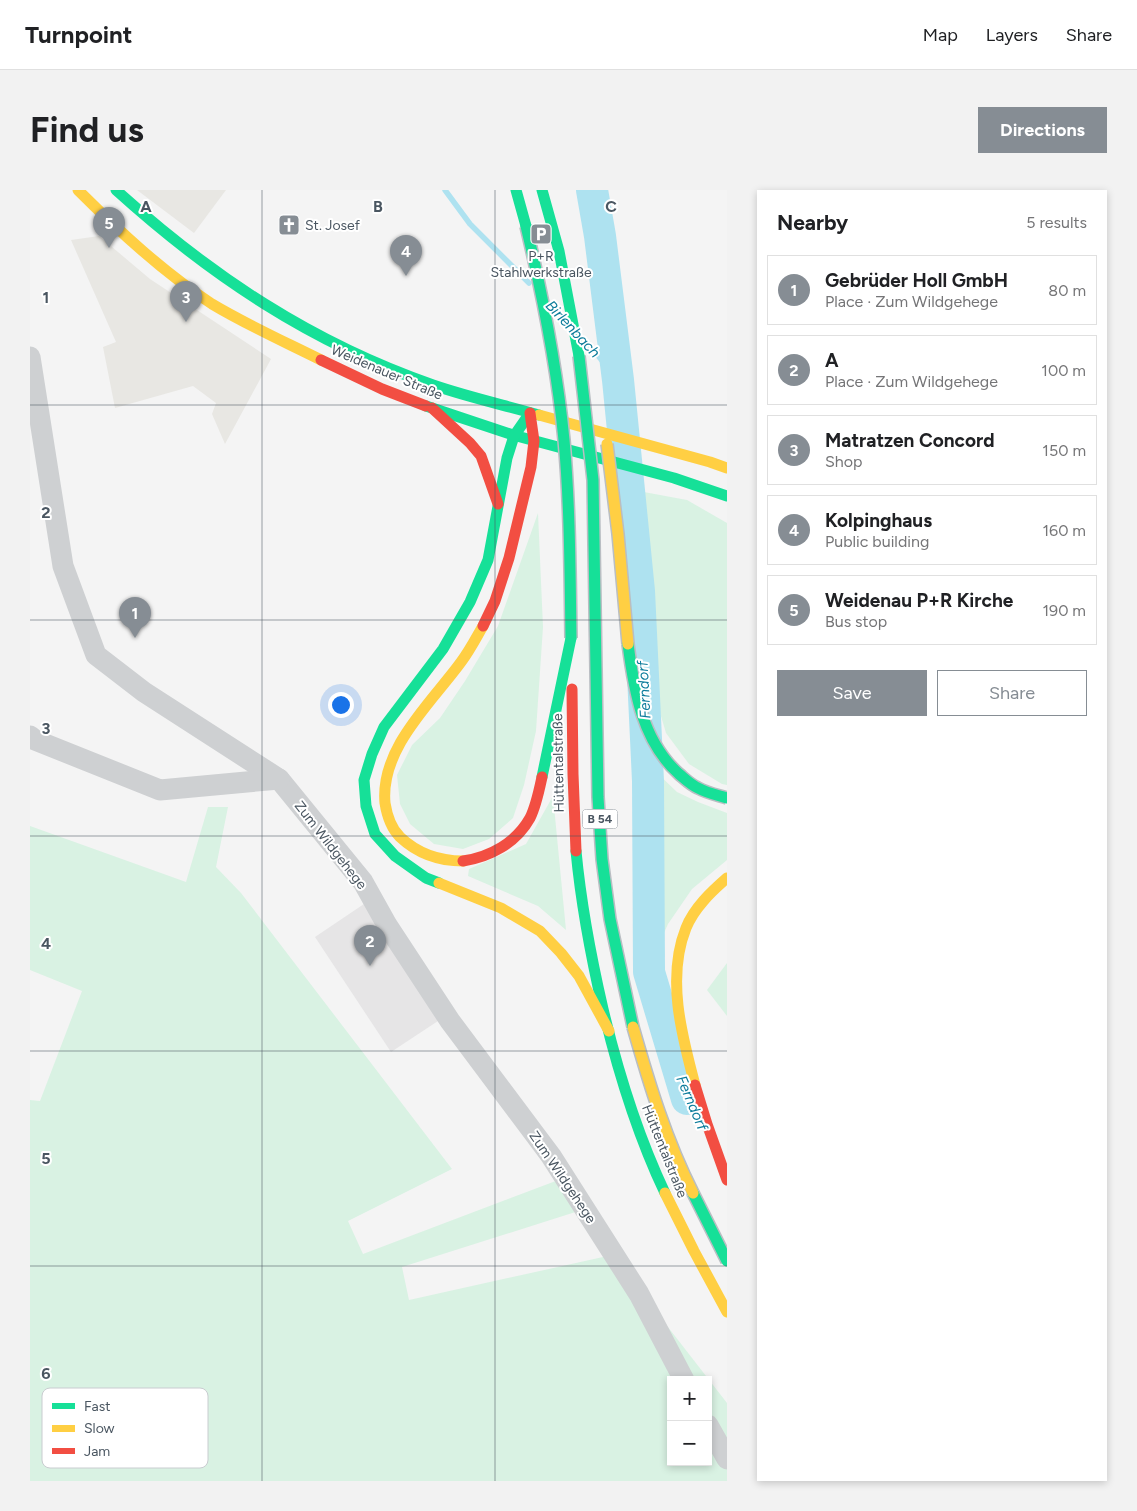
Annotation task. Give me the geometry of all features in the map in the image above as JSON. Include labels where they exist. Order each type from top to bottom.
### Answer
[{"type":"main road","name":"Weidenauer Straße","points":[[78,190],[114,225],[176,278],[207,301],[329,364],[381,388],[432,408],[514,436],[654,472],[727,496]]},
{"type":"main road","name":"Weidenauer Straße","points":[[116,190],[151,222],[193,256],[243,291],[290,320],[359,355],[433,385],[727,468]]},
{"type":"main road","name":"Hüttentalstraße","points":[[516,190],[542,292],[552,342],[561,414],[567,482],[571,638],[572,796],[577,861],[586,924],[609,1031],[625,1093],[643,1145],[674,1213],[727,1312]]},
{"type":"main road","name":"Hüttentalstraße","points":[[542,190],[567,291],[579,356],[593,480],[598,797],[602,859],[610,919],[633,1026],[650,1086],[690,1187],[727,1261]]},
{"type":"main road","points":[[579,356],[593,387]]},
{"type":"main road","points":[[432,408],[470,443],[481,456],[499,505]]},
{"type":"main road","points":[[530,412],[514,436],[507,458],[488,560],[470,602],[443,649],[384,727],[372,754],[364,780],[366,806],[375,834],[395,856],[426,878],[501,908],[540,932],[561,953],[579,976],[609,1031]]},
{"type":"main road","points":[[530,412],[534,441],[531,465],[518,529],[504,578],[489,616],[463,659],[410,729],[394,756],[386,783],[385,804],[390,825],[404,842],[438,860],[462,861],[487,856],[501,848],[514,838],[529,820],[538,793],[571,638]]},
{"type":"main road","points":[[603,421],[614,494],[632,680],[640,713],[655,744],[672,766],[692,785],[714,795],[727,798]]},
{"type":"main road","points":[[727,878],[695,912],[685,929],[679,950],[677,968],[680,1020],[690,1064],[706,1121],[727,1180]]},
{"type":"street","name":"Zum Wildgehege","points":[[30,357],[63,566],[96,655],[144,692],[279,779],[363,882],[387,926],[450,1020],[551,1156],[639,1294],[682,1376]]},
{"type":"street","points":[[30,736],[35,740],[160,790],[279,779]]},
{"type":"street","points":[[712,1432],[727,1459]]},
{"type":"shaded area","points":[[137,190],[226,190],[194,233]]},
{"type":"shaded area","points":[[99,236],[150,279],[271,359],[225,444],[212,414],[216,403],[193,386],[115,408],[103,347],[116,342],[71,240]]},
{"type":"shaded area","points":[[364,904],[438,1021],[391,1052],[315,937]]},
{"type":"green space","points":[[633,490],[687,500],[727,523],[727,785],[722,784],[689,764],[666,733],[647,669]]},
{"type":"green space","points":[[538,513],[543,627],[536,731],[524,785],[513,818],[489,839],[463,849],[434,844],[410,824],[400,804],[397,775],[412,745],[440,718],[498,626]]},
{"type":"green space","points":[[655,771],[677,792],[727,813],[727,860],[692,889],[668,924],[655,953]]},
{"type":"green space","points":[[553,796],[566,930],[538,906],[468,876],[469,869],[526,844]]},
{"type":"green space","points":[[208,807],[228,807],[216,867],[241,893],[452,1169],[348,1221],[363,1254],[569,1176],[588,1208],[402,1267],[409,1300],[612,1255],[706,1376],[667,1376],[667,1466],[712,1466],[712,1384],[727,1403],[727,1481],[30,1481],[30,1100],[40,1101],[82,991],[30,970],[30,826],[186,882]]},
{"type":"green space","points":[[727,963],[727,1016],[707,990]]},
{"type":"waterway","name":"Birlenbach","points":[[445,190],[470,224],[529,283]]},
{"type":"waterway","name":"Ferndorf","points":[[592,190],[600,236],[618,380],[639,591],[648,781],[649,972],[687,1099]]},
{"type":"waterway","name":"Birlenbach","points":[[586,341],[618,380]]},
{"type":"traffic: fast","points":[[116,190],[189,251],[265,304],[305,328],[346,349],[433,385],[539,415]]},
{"type":"traffic: fast","points":[[516,190],[526,226]]},
{"type":"traffic: fast","points":[[542,190],[559,251],[579,356]]},
{"type":"traffic: fast","points":[[526,226],[549,333],[558,386],[564,440],[569,514],[571,638]]},
{"type":"traffic: fast","points":[[579,356],[593,480],[598,797],[602,859],[610,919],[633,1027]]},
{"type":"traffic: fast","points":[[426,406],[513,435],[674,478],[727,496]]},
{"type":"traffic: fast","points":[[439,883],[426,878],[395,856],[375,834],[366,806],[364,780],[372,754],[384,727],[443,649],[470,602],[488,560],[507,458],[514,436],[530,413]]},
{"type":"traffic: fast","points":[[542,777],[571,638]]},
{"type":"traffic: fast","points":[[628,644],[637,697],[648,730],[656,746],[666,761],[690,784],[727,798]]},
{"type":"traffic: fast","points":[[576,851],[587,930],[609,1033],[637,1125],[665,1193]]},
{"type":"traffic: fast","points":[[693,1193],[727,1261]]},
{"type":"traffic: slow","points":[[78,190],[109,221],[194,292],[239,319],[321,360]]},
{"type":"traffic: slow","points":[[539,415],[727,468]]},
{"type":"traffic: slow","points":[[607,444],[618,534],[628,644]]},
{"type":"traffic: slow","points":[[463,861],[446,860],[429,855],[414,848],[400,837],[392,826],[387,813],[385,803],[386,783],[391,763],[410,727],[461,662],[483,626]]},
{"type":"traffic: slow","points":[[695,1085],[685,1047],[678,1007],[677,967],[680,947],[689,921],[698,907],[727,878]]},
{"type":"traffic: slow","points":[[439,883],[501,908],[540,931],[579,976],[609,1031]]},
{"type":"traffic: slow","points":[[633,1027],[666,1132],[693,1193]]},
{"type":"traffic: slow","points":[[665,1193],[727,1312]]},
{"type":"traffic: jam","points":[[321,360],[382,389],[426,406]]},
{"type":"traffic: jam","points":[[432,408],[470,443],[481,456],[498,504]]},
{"type":"traffic: jam","points":[[483,626],[495,601],[509,558],[531,467],[534,441],[530,413]]},
{"type":"traffic: jam","points":[[572,689],[576,851]]},
{"type":"traffic: jam","points":[[463,861],[492,852],[510,842],[517,835],[530,818],[542,777]]},
{"type":"traffic: jam","points":[[695,1085],[727,1180]]},
{"type":"place","name":"St. Josef","points":[[289,225]]},
{"type":"place","name":"P+R Stahlwerkstraße","points":[[541,234]]},
{"type":"place","name":"Weidenau P+R Kirche","points":[[109,248]]},
{"type":"place","name":"Kolpinghaus","points":[[406,276]]},
{"type":"place","name":"Matratzen Concord","points":[[186,322]]},
{"type":"place","name":"Gebrüder Holl GmbH","points":[[135,638]]},
{"type":"place","name":"A","points":[[370,966]]}]
